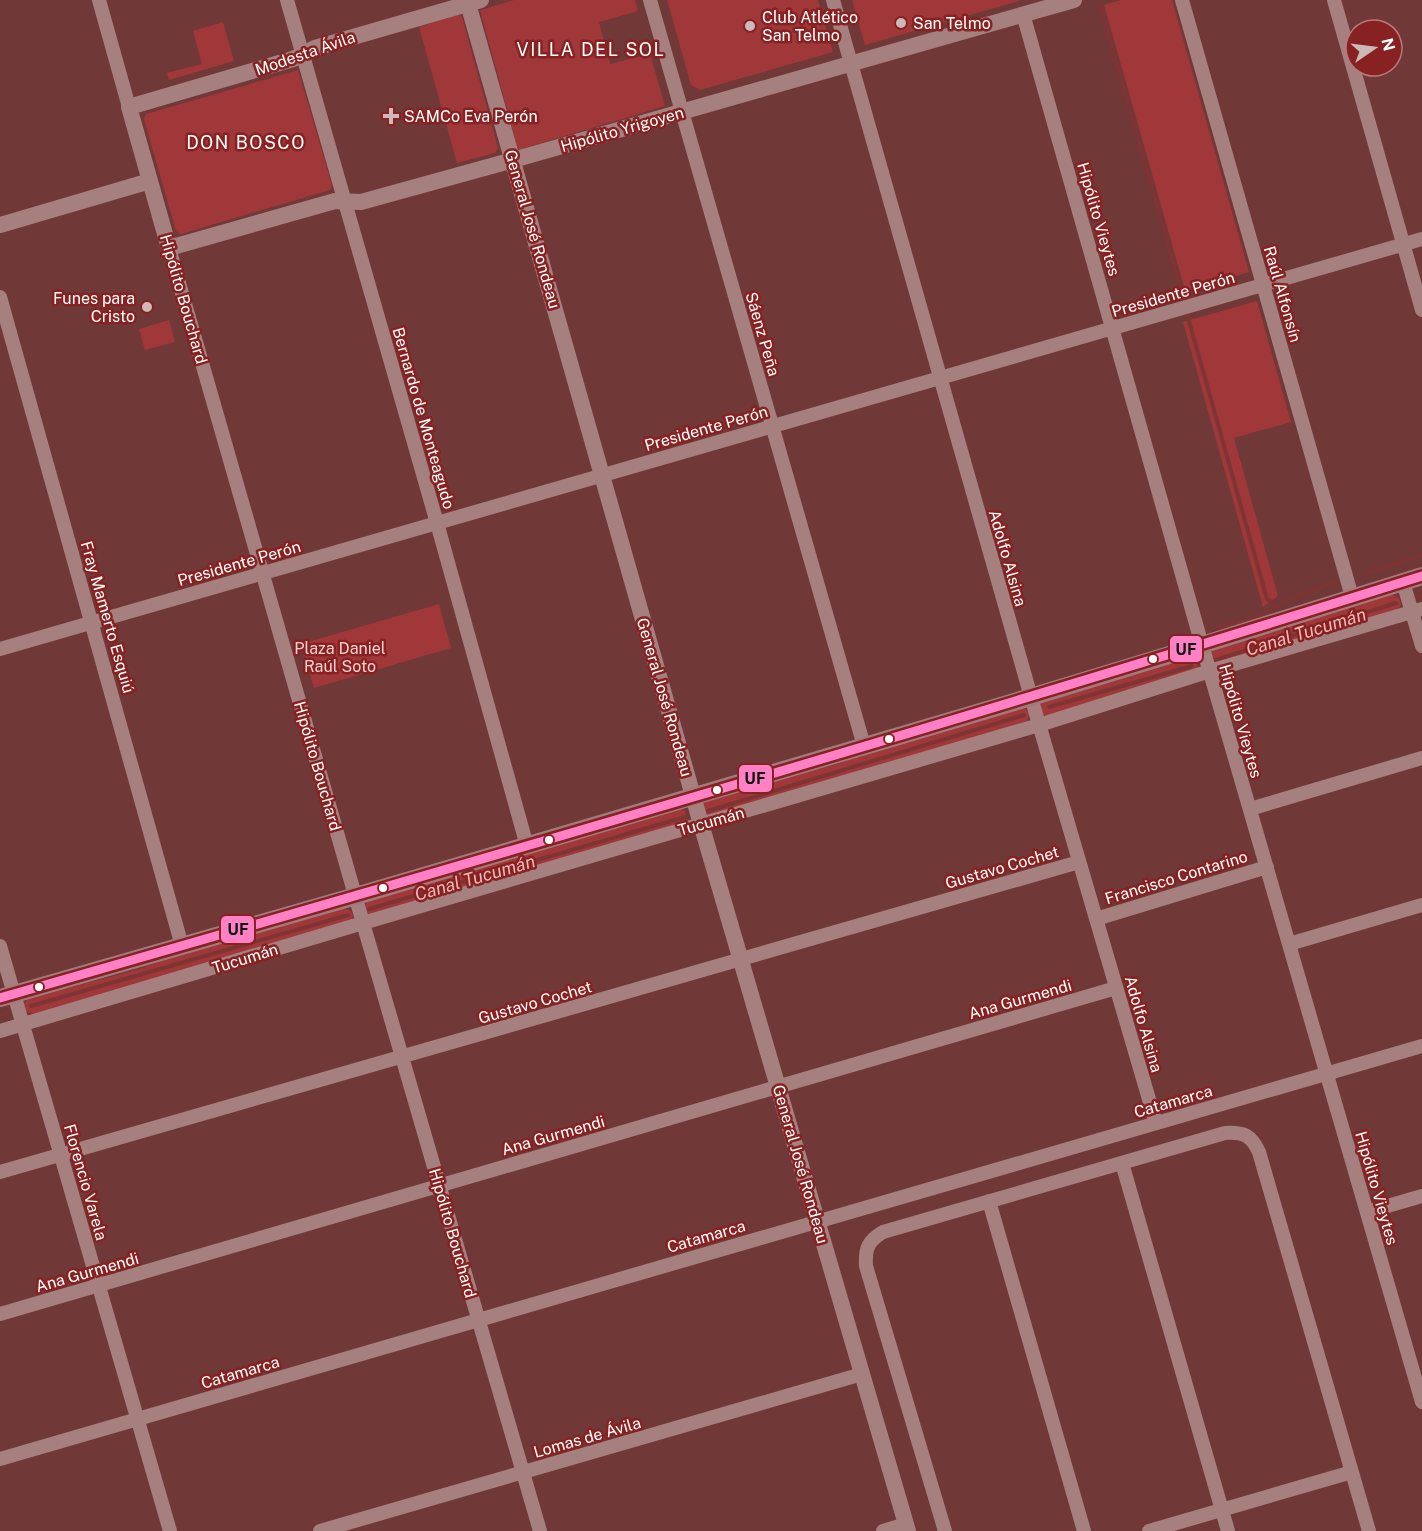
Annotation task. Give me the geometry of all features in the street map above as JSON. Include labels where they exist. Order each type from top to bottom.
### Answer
[{"type":"main road","name":"Tucumán","points":[[7,996],[356,896],[1031,697],[1422,576]]},
{"type":"street","name":"Hipólito Bouchard","points":[[99,0],[262,574],[540,1531]]},
{"type":"street","name":"Bernardo de Monteagudo","points":[[287,0],[527,846]]},
{"type":"street","name":"Sáenz Peña","points":[[651,0],[864,746]]},
{"type":"street","name":"Adolfo Alsina","points":[[833,0],[1039,725],[1156,1123]]},
{"type":"street","name":"Hipólito Yrigoyen","points":[[169,248],[335,201],[361,202],[1074,0]]},
{"type":"street","name":"Raúl Alfonsín","points":[[1182,0],[1352,597]]},
{"type":"street","points":[[1334,0],[1422,310]]},
{"type":"street","name":"Modesta Ávila","points":[[129,107],[293,59],[315,48],[472,1]]},
{"type":"street","name":"General José Rondeau","points":[[472,1],[513,160],[693,796],[907,1528]]},
{"type":"street","name":"Hipólito Vieytes","points":[[1023,14],[1202,645],[1367,1212],[1417,1364],[1422,1402]]},
{"type":"street","points":[[0,225],[150,182]]},
{"type":"street","name":"Presidente Perón","points":[[0,649],[1422,239]]},
{"type":"street","name":"Fray Mamerto Esquiú","points":[[0,297],[182,946]]},
{"type":"street","points":[[1403,582],[1417,610],[1422,646]]},
{"type":"street","name":"Tucumán","points":[[0,1031],[1039,725],[1210,671],[1417,610]]},
{"type":"street","points":[[1250,810],[1422,759]]},
{"type":"street","name":"Gustavo Cochet","points":[[0,1172],[1079,862]]},
{"type":"street","name":"Francisco Contarino","points":[[1096,919],[1267,867]]},
{"type":"street","points":[[1289,944],[1422,905]]},
{"type":"street","name":"Florencio Varela","points":[[0,946],[7,996],[23,1024],[170,1531]]},
{"type":"street","name":"Ana Gurmendi","points":[[0,1314],[1116,988]]},
{"type":"street","name":"Catamarca","points":[[0,1459],[1422,1046]]},
{"type":"street","points":[[945,1531],[866,1266],[865,1252],[874,1237],[883,1232],[989,1201],[1225,1133],[1237,1132],[1254,1142],[1259,1152],[1369,1531]]},
{"type":"street","points":[[1122,1163],[1228,1531]]},
{"type":"street","points":[[1367,1212],[1422,1196]]},
{"type":"street","points":[[989,1201],[1084,1531]]},
{"type":"street","name":"Lomas de Ávila","points":[[320,1531],[862,1374]]},
{"type":"street","points":[[1149,1531],[1352,1472]]},
{"type":"street","points":[[883,1531],[907,1528]]},
{"type":"green space","points":[[514,0],[635,0],[638,11],[599,22],[610,64],[650,54],[665,106],[518,150],[480,10]]},
{"type":"green space","name":"Club Atlético San Telmo","points":[[667,0],[818,0],[833,52],[700,90],[691,85]]},
{"type":"green space","name":"Club Atlético San Telmo","points":[[852,0],[1022,0],[865,45]]},
{"type":"green space","points":[[1121,0],[1172,0],[1249,272],[1185,290],[1104,5]]},
{"type":"green space","points":[[459,14],[462,17],[498,148],[495,153],[457,163],[419,27]]},
{"type":"green space","points":[[223,22],[234,61],[169,80],[167,73],[202,64],[193,31]]},
{"type":"green space","points":[[298,70],[332,185],[330,190],[181,234],[176,231],[144,119],[146,114]]},
{"type":"green space","points":[[1257,301],[1291,422],[1234,438],[1278,596],[1263,607],[1183,322]]},
{"type":"green space","points":[[169,320],[175,342],[145,350],[139,329]]},
{"type":"green space","points":[[1392,594],[1399,598],[1401,604],[1397,612],[1214,665],[1210,652]]},
{"type":"green space","name":"Plaza Daniel Raúl Soto","points":[[439,604],[451,648],[314,688],[301,644]]},
{"type":"green space","points":[[1189,657],[1195,661],[1198,668],[1049,717],[1041,711],[1042,703]]},
{"type":"green space","points":[[1024,708],[1030,715],[1026,723],[709,817],[704,814],[703,804],[708,799],[838,764],[865,753]]},
{"type":"green space","points":[[680,809],[685,810],[687,821],[685,823],[372,915],[368,914],[366,908],[366,903],[375,898]]},
{"type":"green space","points":[[342,908],[351,911],[352,920],[33,1014],[24,1011],[24,1004],[27,1000],[39,996],[136,970],[178,955]]},
{"type":"waterway","points":[[1100,5],[1183,297]]},
{"type":"waterway","points":[[1187,314],[1267,599],[1278,606]]},
{"type":"waterway","name":"Canal Tucumán","points":[[1364,574],[1422,555]]},
{"type":"waterway","name":"Canal Tucumán","points":[[1216,628],[1261,615],[1284,600],[1335,583]]},
{"type":"waterway","name":"Canal Tucumán","points":[[1417,597],[1422,596]]},
{"type":"waterway","name":"Canal Tucumán","points":[[1215,660],[1396,603]]},
{"type":"waterway","name":"Canal Tucumán","points":[[1049,707],[1192,666]]},
{"type":"waterway","name":"Canal Tucumán","points":[[708,811],[1024,715]]},
{"type":"waterway","name":"Canal Tucumán","points":[[369,909],[685,817]]},
{"type":"waterway","name":"Canal Tucumán","points":[[31,1006],[348,915]]},
{"type":"waterway","name":"Canal Tucumán","points":[[0,1015],[8,1012]]},
{"type":"transit line","name":"UF","points":[[0,998],[712,792],[1422,576]]},
{"type":"place","name":"San Telmo","points":[[901,23]]},
{"type":"place","name":"Club Atlético San Telmo","points":[[750,26]]},
{"type":"place","name":"SAMCo Eva Perón","points":[[391,116]]},
{"type":"place","name":"Funes para Cristo","points":[[147,307]]},
{"type":"district","name":"VILLA DEL SOL","points":[[591,50]]},
{"type":"district","name":"DON BOSCO","points":[[246,143]]}]
